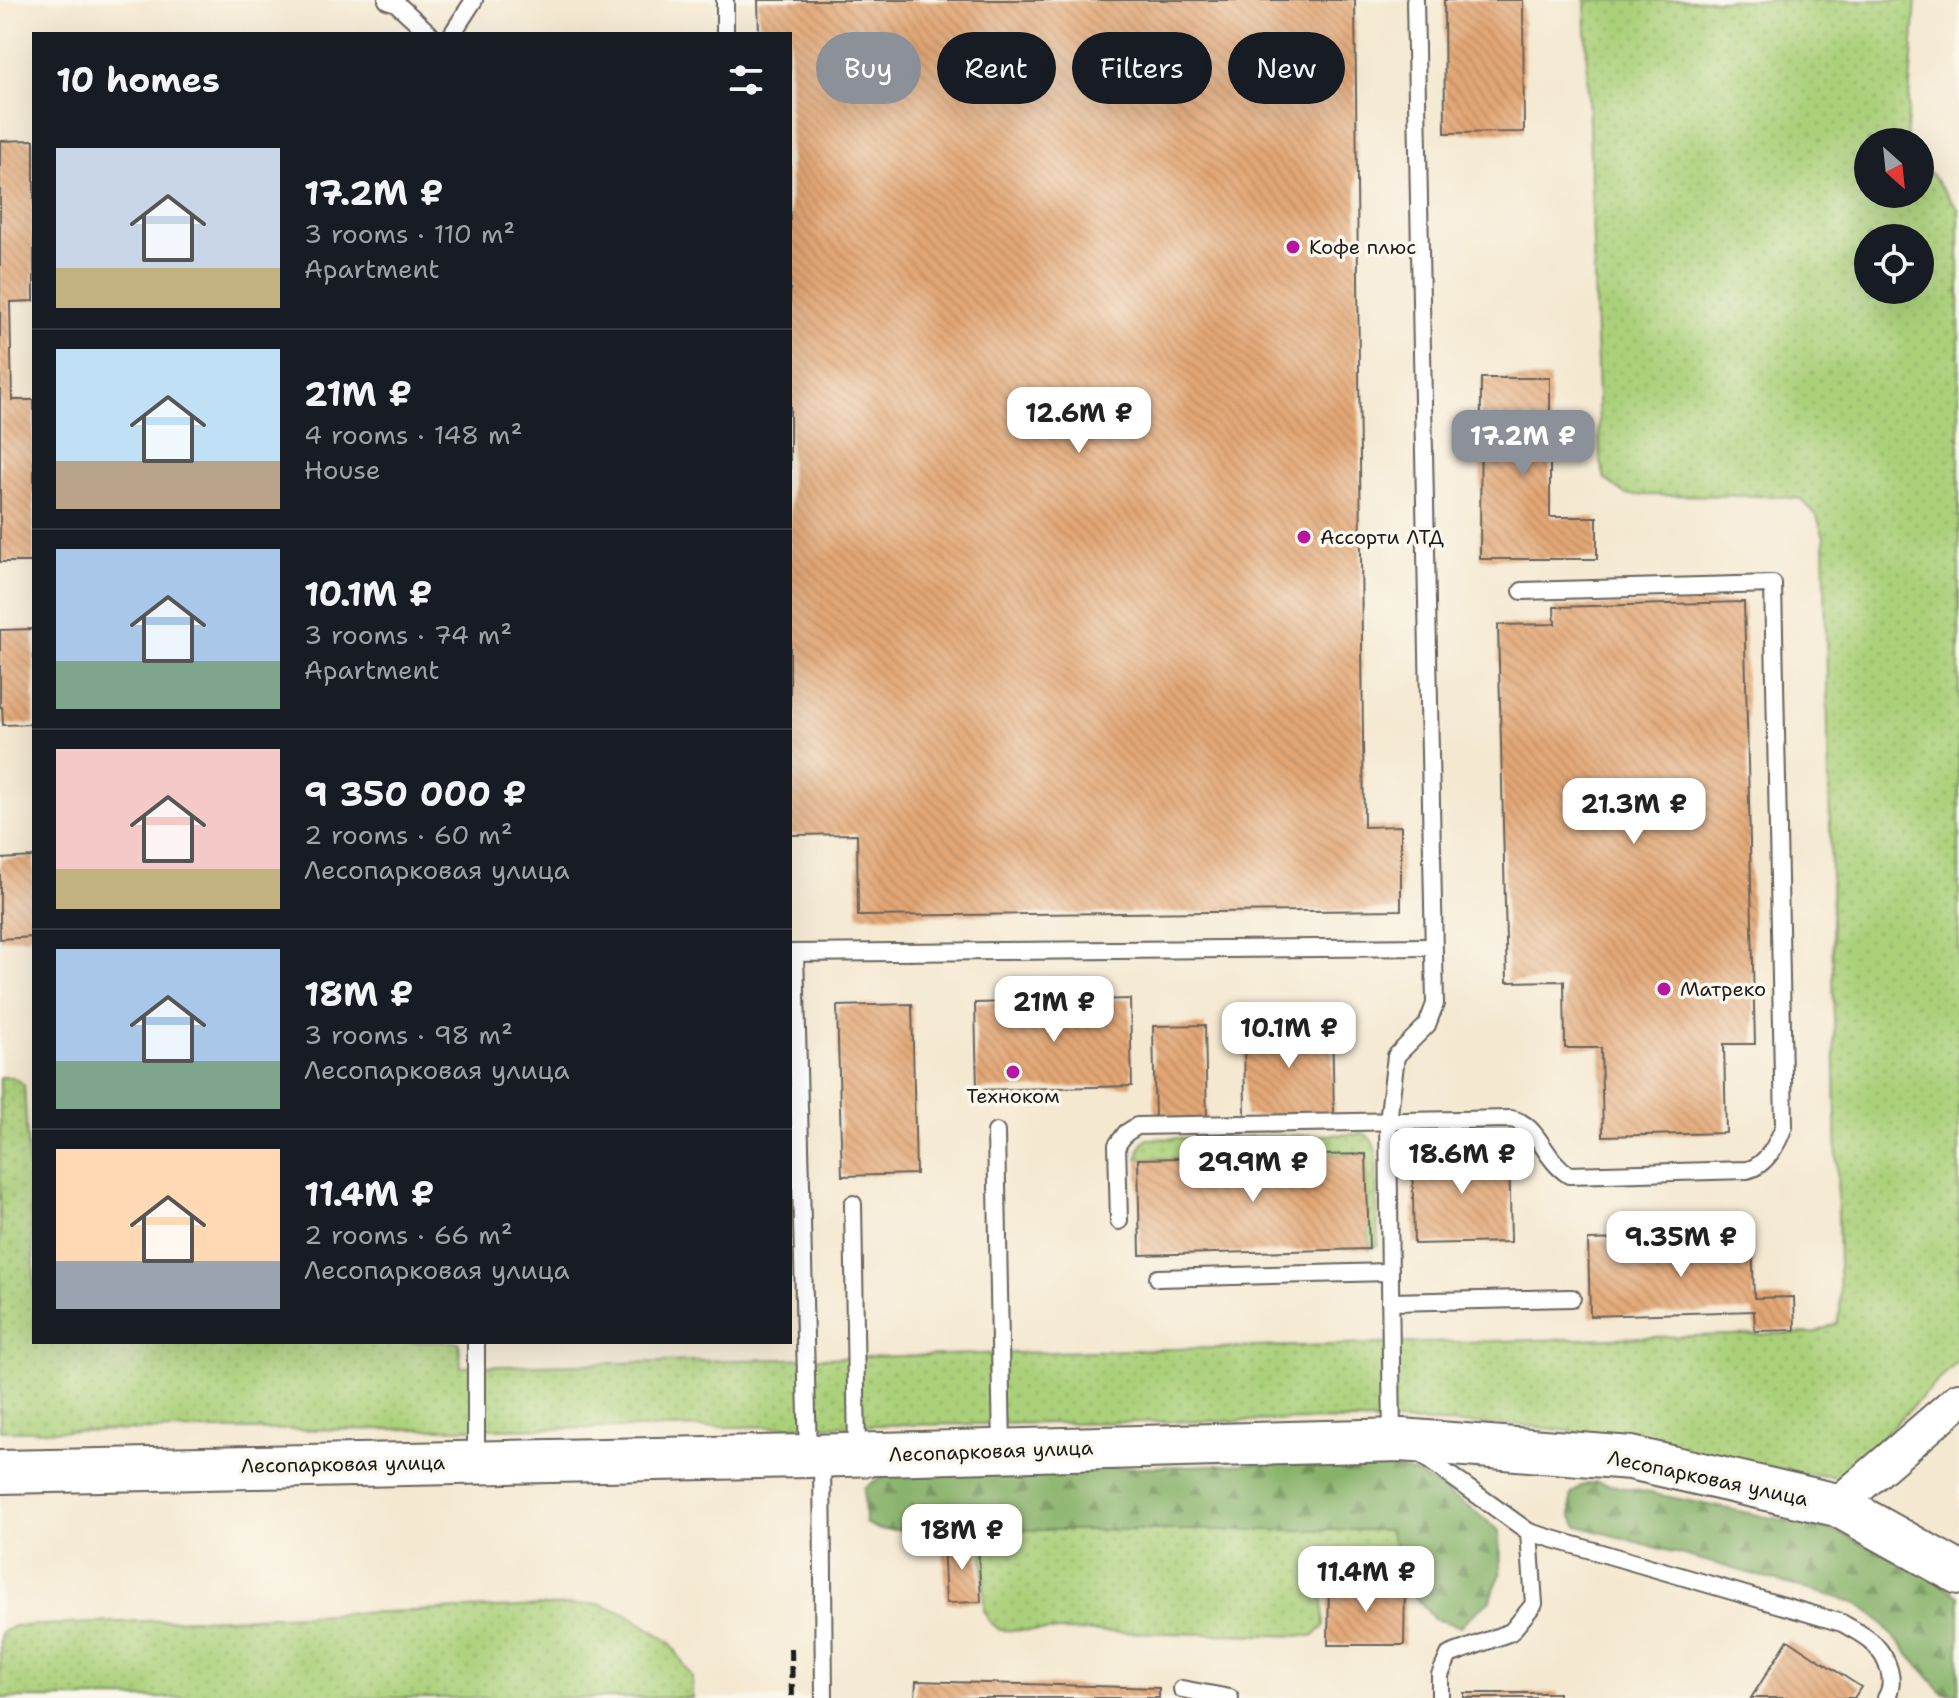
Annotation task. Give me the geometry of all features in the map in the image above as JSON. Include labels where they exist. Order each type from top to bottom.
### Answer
[{"type":"street","points":[[1837,1505],[1959,1400]]},
{"type":"street","name":"Лесопарковая улица","points":[[0,1472],[1396,1440],[1631,1458],[1837,1505],[1959,1573]]},
{"type":"lane","points":[[387,0],[396,3],[428,32]]},
{"type":"lane","points":[[453,32],[474,0]]},
{"type":"lane","points":[[725,0],[725,32]]},
{"type":"lane","points":[[1415,0],[1434,1013],[1427,1025],[1396,1056],[1388,1122],[1390,1302],[1396,1440],[1529,1532],[1842,1623],[1875,1644],[1891,1671],[1890,1692],[1886,1698]]},
{"type":"lane","points":[[1119,1221],[1117,1145],[1126,1133],[1137,1126],[1517,1120],[1532,1130],[1551,1160],[1569,1175],[1753,1169],[1769,1155],[1784,1126],[1773,584],[1522,591]]},
{"type":"lane","points":[[829,1455],[792,953],[1433,947]]},
{"type":"lane","points":[[996,1132],[1002,1451]]},
{"type":"lane","points":[[824,1698],[829,1455],[853,1204]]},
{"type":"lane","points":[[1158,1278],[1390,1272]]},
{"type":"lane","points":[[1390,1302],[1572,1298]]},
{"type":"lane","points":[[476,1344],[476,1462]]},
{"type":"lane","points":[[1440,1698],[1440,1675],[1449,1655],[1511,1632],[1534,1604],[1529,1532]]},
{"type":"lane","points":[[1182,1689],[1230,1698]]},
{"type":"green space","points":[[1585,0],[1916,0],[1907,128],[1854,128],[1854,208],[1934,208],[1934,178],[1959,210],[1959,1360],[1842,1477],[1798,1473],[1642,1440],[1520,1425],[1315,1420],[0,1431],[0,1077],[12,1077],[24,1085],[32,1234],[32,1344],[459,1344],[461,1367],[1814,1333],[1837,1323],[1840,1311],[1824,537],[1817,516],[1801,499],[1776,496],[1626,495],[1605,479],[1600,458]]},
{"type":"green space","points":[[1365,1134],[1376,1150],[1378,1245],[1369,1249],[1366,1154],[1138,1159],[1141,1146],[1147,1139]]},
{"type":"green space","points":[[1373,1461],[1419,1475],[1500,1531],[1501,1573],[1490,1600],[1460,1626],[1434,1619],[1416,1598],[1389,1530],[880,1530],[865,1523],[864,1488],[885,1474]]},
{"type":"green space","points":[[1596,1482],[1836,1531],[1924,1573],[1959,1595],[1959,1694],[1943,1693],[1878,1619],[1857,1603],[1578,1526],[1571,1516],[1571,1495],[1581,1486]]},
{"type":"green space","points":[[983,1530],[1390,1530],[1409,1578],[1329,1578],[1322,1583],[1324,1626],[1314,1636],[1000,1630],[989,1621],[984,1610]]},
{"type":"green space","points":[[600,1604],[625,1613],[670,1642],[692,1677],[692,1698],[0,1698],[0,1633],[14,1626]]},
{"type":"building","points":[[758,0],[1355,0],[1364,827],[1401,826],[1401,910],[858,916],[857,834],[792,835],[792,32],[759,32]]},
{"type":"building","points":[[1444,0],[1523,0],[1524,132],[1445,133]]},
{"type":"building","points":[[32,140],[32,301],[10,302],[12,400],[32,400],[32,562],[0,562],[0,141]]},
{"type":"building","points":[[1481,378],[1550,378],[1550,517],[1597,517],[1597,559],[1480,559]]},
{"type":"building","points":[[1744,602],[1755,1044],[1724,1044],[1726,1133],[1603,1136],[1601,1048],[1565,1048],[1564,981],[1507,982],[1498,625],[1555,624],[1554,607]]},
{"type":"building","points":[[32,629],[32,724],[3,725],[0,707],[0,630]]},
{"type":"building","points":[[32,857],[32,937],[0,939],[0,859]]},
{"type":"building","points":[[1130,999],[1132,1086],[977,1090],[975,1003]]},
{"type":"building","points":[[912,1004],[916,1174],[842,1176],[837,1006]]},
{"type":"building","points":[[1332,1024],[1334,1114],[1245,1116],[1244,1026]]},
{"type":"building","points":[[1205,1025],[1207,1121],[1155,1122],[1153,1026]]},
{"type":"building","points":[[1509,1147],[1511,1242],[1414,1244],[1412,1149]]},
{"type":"building","points":[[1366,1154],[1369,1249],[1140,1255],[1138,1159]]},
{"type":"building","points":[[1752,1236],[1754,1298],[1794,1297],[1795,1330],[1755,1331],[1754,1311],[1590,1316],[1588,1240]]},
{"type":"building","points":[[978,1540],[981,1602],[946,1603],[943,1542]]},
{"type":"building","points":[[1329,1582],[1405,1583],[1404,1645],[1328,1645]]},
{"type":"building","points":[[1788,1640],[1861,1687],[1854,1698],[1751,1698]]},
{"type":"building","points":[[916,1681],[1159,1688],[1159,1698],[915,1698]]},
{"type":"building","points":[[1464,1693],[1558,1693],[1558,1698],[1464,1698]]},
{"type":"railway","points":[[791,1648],[792,1698]]},
{"type":"place","name":"Кофе плюс","points":[[1293,247]]},
{"type":"place","name":"Ассорти ЛТД","points":[[1304,537]]},
{"type":"place","name":"Матреко","points":[[1664,989]]},
{"type":"place","name":"Техноком","points":[[1013,1072]]}]
